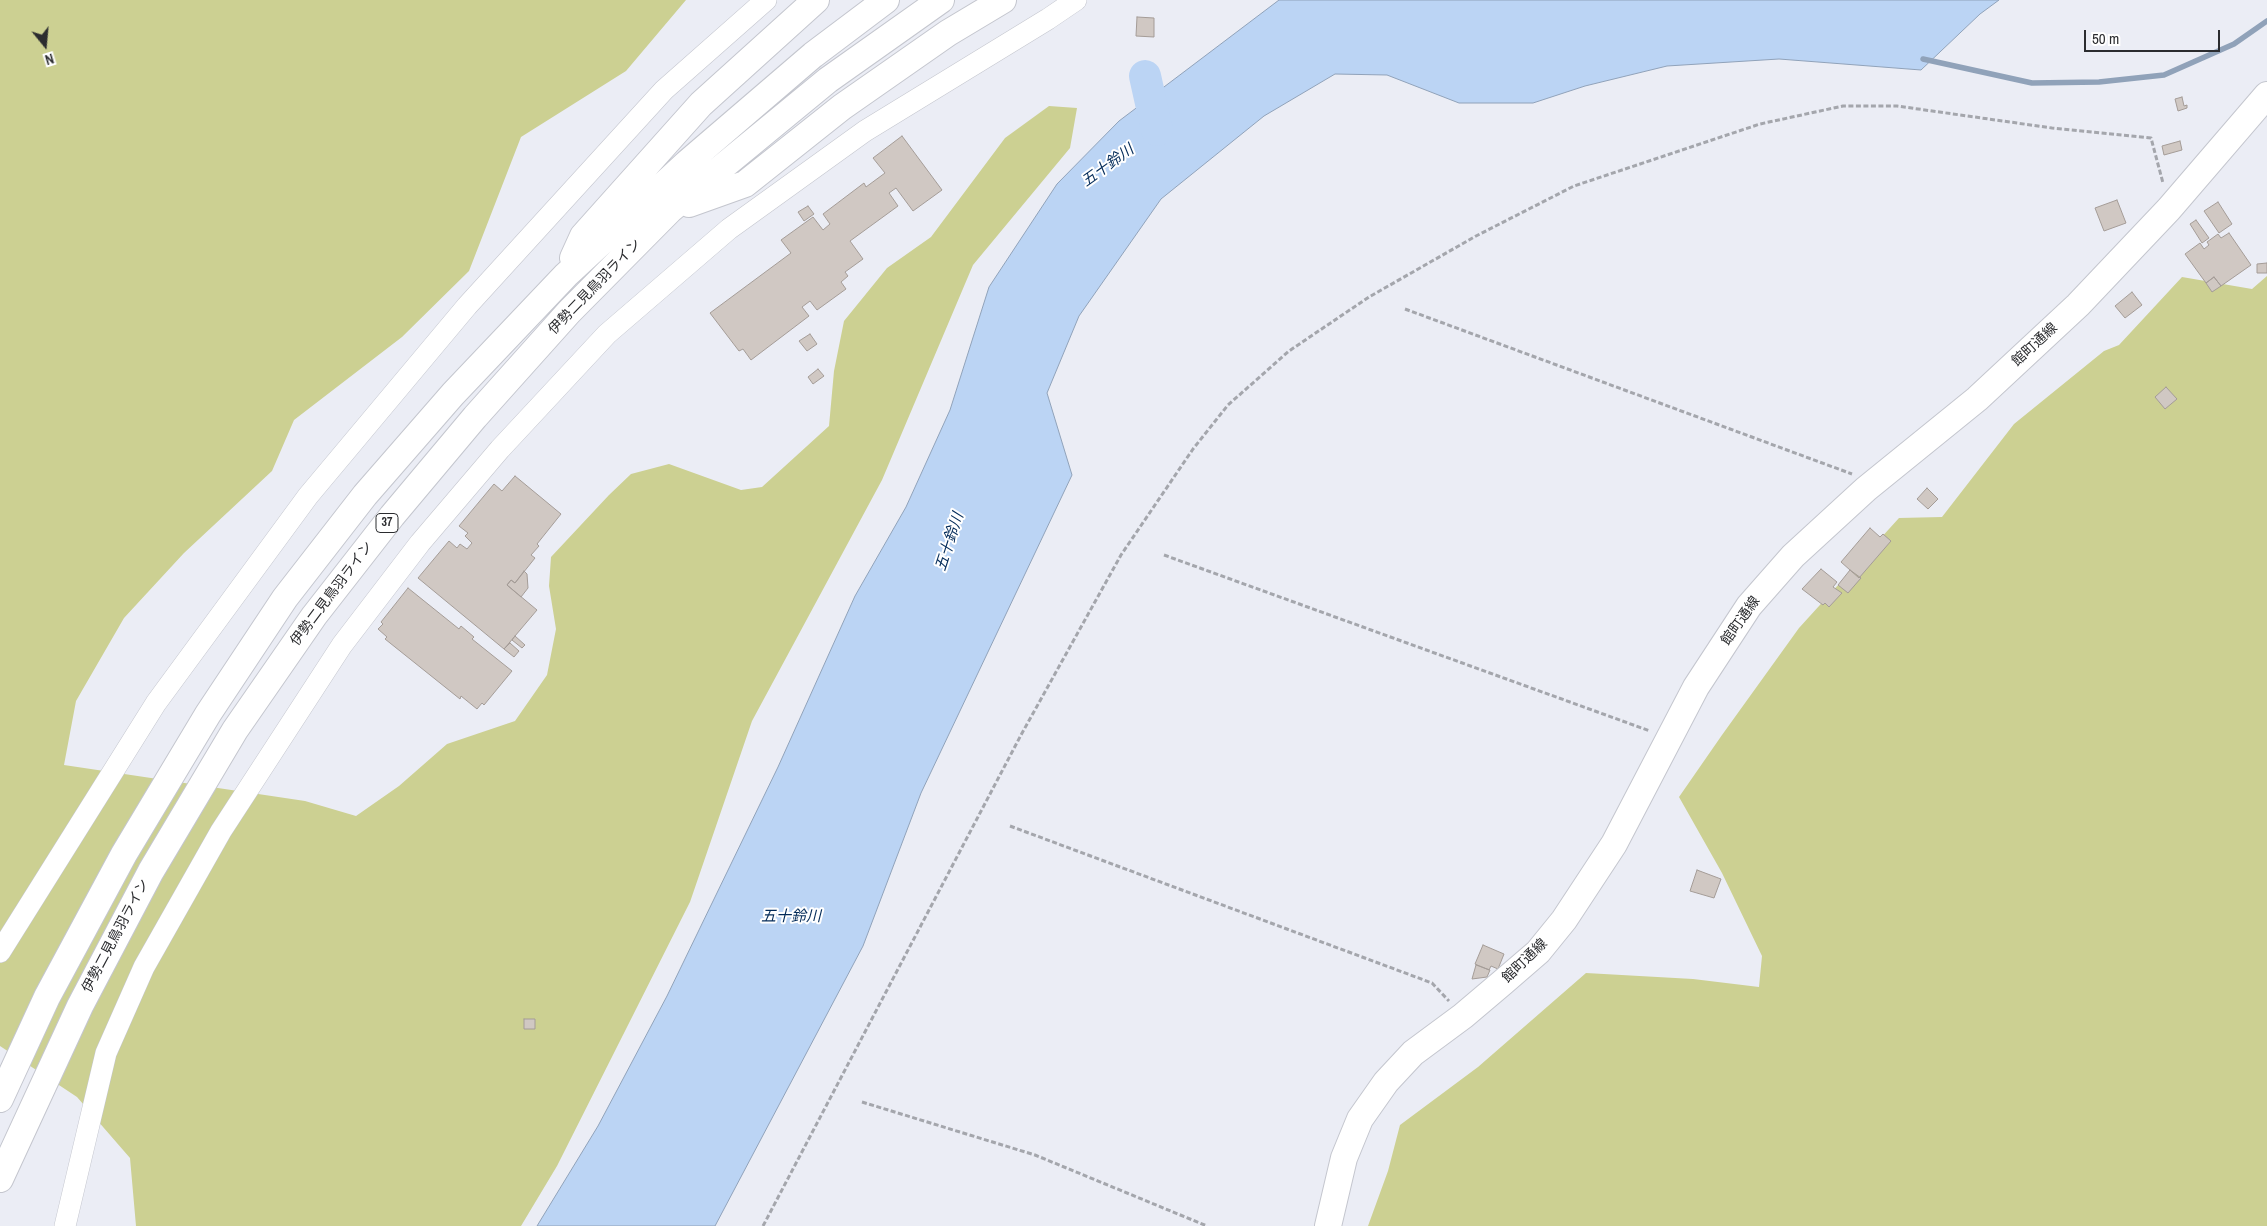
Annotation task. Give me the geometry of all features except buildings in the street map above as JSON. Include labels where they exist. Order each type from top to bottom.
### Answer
[{"type":"main road","points":[[566,275],[583,236],[631,180],[701,104],[816,0]]},
{"type":"main road","name":"伊勢二見鳥羽ライン","points":[[0,1099],[47,997],[124,854],[208,714],[285,598],[365,495],[453,394],[566,275],[694,156],[813,55],[886,0]]},
{"type":"main road","name":"伊勢二見鳥羽ライン","points":[[0,1179],[80,1006],[151,870],[235,730],[314,616],[392,516],[475,417],[569,312],[670,210],[828,80],[941,0]]},
{"type":"main road","points":[[670,210],[745,184],[842,106],[948,33],[1003,0]]},
{"type":"main road","name":"館町通線","points":[[1328,1226],[1344,1158],[1360,1119],[1386,1082],[1413,1053],[1463,1016],[1538,952],[1564,920],[1614,844],[1696,687],[1749,606],[1793,556],[1866,489],[1977,399],[2078,305],[2169,209],[2267,95]]},
{"type":"street","points":[[0,952],[156,703],[308,496],[467,306],[664,90],[766,0]]},
{"type":"street","points":[[65,1226],[106,1053],[144,967],[221,831],[242,798],[342,645],[420,544],[500,449],[607,334],[729,229],[865,131],[1076,0]]},
{"type":"path","points":[[763,1226],[1020,735],[1120,556],[1193,449],[1228,406],[1289,351],[1369,297],[1476,236],[1574,186],[1760,124],[1842,106],[1897,106],[2052,128],[2151,138],[2169,209]]},
{"type":"path","points":[[1405,309],[1854,474],[1866,489]]},
{"type":"path","points":[[1164,555],[1669,738]]},
{"type":"path","points":[[1010,826],[1432,983],[1463,1016]]},
{"type":"path","points":[[862,1102],[1035,1155],[1207,1226]]},
{"type":"green space","points":[[0,0],[686,0],[626,71],[521,137],[469,271],[402,337],[294,420],[272,471],[184,553],[124,618],[76,701],[64,765],[305,801],[356,816],[399,786],[447,744],[515,721],[547,675],[556,629],[549,586],[551,557],[631,474],[669,464],[741,490],[762,487],[829,426],[834,371],[844,321],[887,268],[931,237],[1005,138],[1049,106],[1077,108],[1070,148],[973,265],[882,480],[752,721],[690,902],[557,1166],[521,1226],[136,1226],[130,1158],[77,1097],[0,1046]]},
{"type":"green space","points":[[2267,276],[2267,1226],[1368,1226],[1388,1171],[1400,1125],[1478,1067],[1586,973],[1693,979],[1759,987],[1762,956],[1722,873],[1679,797],[1722,735],[1799,628],[1899,518],[1942,517],[2014,424],[2104,351],[2119,345],[2182,277],[2252,289]]},
{"type":"water","name":"五十鈴川","points":[[1279,0],[1999,0],[1980,14],[1921,70],[1779,59],[1667,66],[1585,86],[1533,103],[1459,103],[1387,75],[1335,74],[1264,116],[1161,199],[1079,316],[1047,393],[1072,475],[921,793],[863,946],[715,1226],[537,1226],[598,1126],[667,996],[778,767],[855,596],[906,507],[950,410],[989,287],[1057,184],[1119,121]]},
{"type":"waterway","points":[[1923,59],[2032,83],[2099,82],[2164,75],[2234,44],[2267,21]]},
{"type":"waterway","points":[[1145,76],[1157,130]]}]
